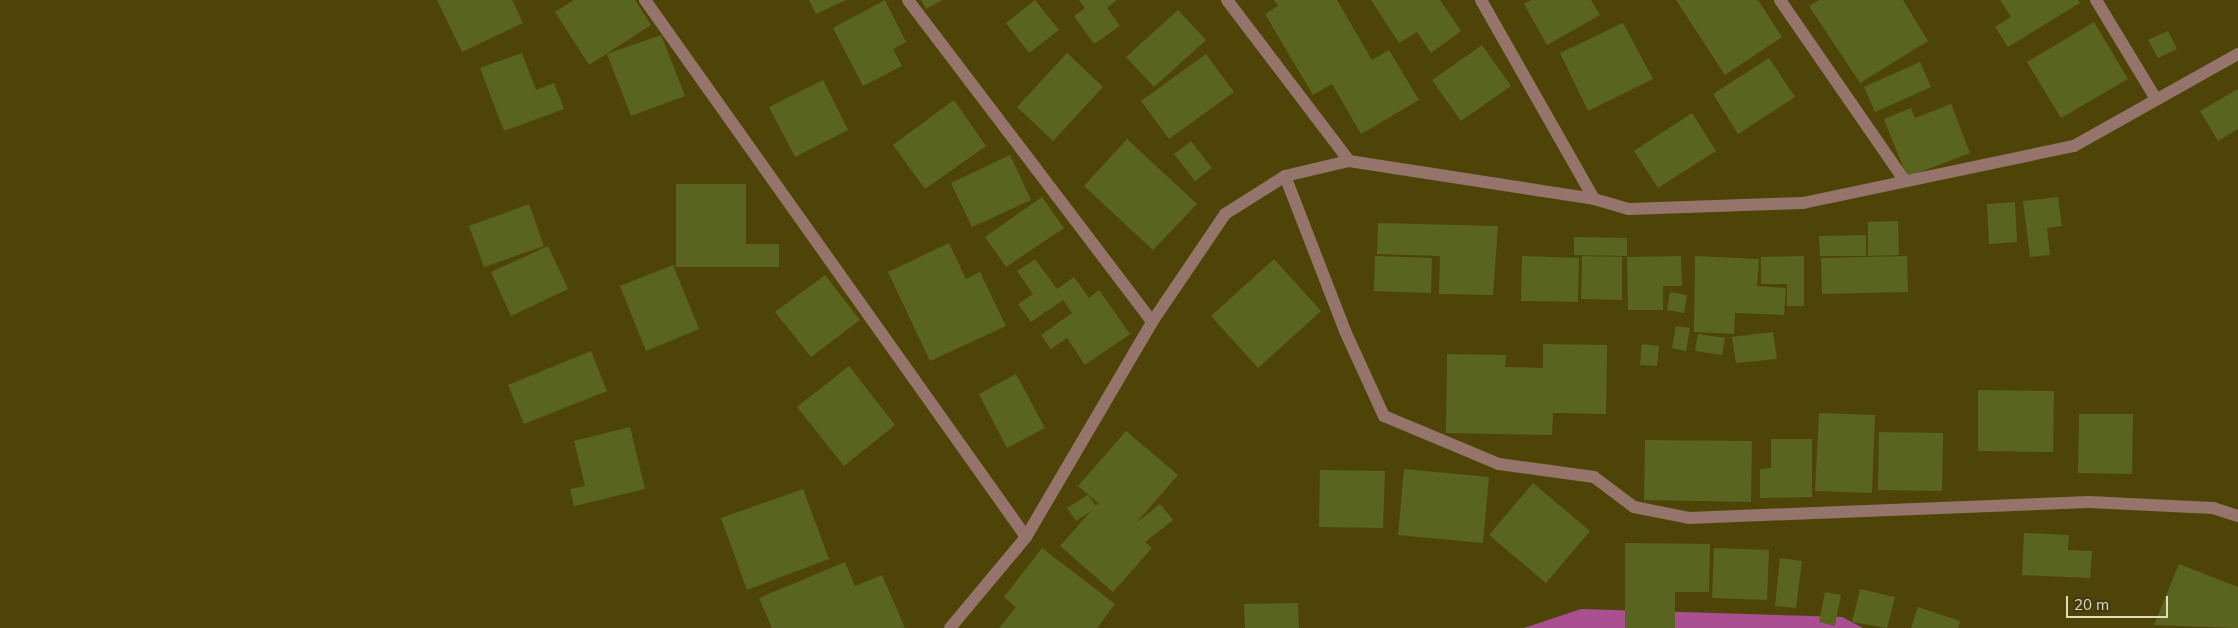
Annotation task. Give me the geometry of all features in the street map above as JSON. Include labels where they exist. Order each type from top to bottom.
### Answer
[{"type":"street","points":[[645,0],[1026,537]]},
{"type":"street","points":[[908,0],[1152,322]]},
{"type":"street","points":[[1227,0],[1349,161]]},
{"type":"street","points":[[1481,0],[1594,198]]},
{"type":"street","points":[[1780,0],[1904,181]]},
{"type":"street","points":[[2096,0],[2156,99]]},
{"type":"street","points":[[950,628],[1026,537],[1152,322],[1225,214],[1285,176],[1349,161],[1594,198],[1629,209],[1803,203],[2074,146],[2238,54]]},
{"type":"street","points":[[1285,176],[1344,331],[1384,416],[1499,464],[1594,477],[1634,507],[1689,518],[2089,502],[2213,508],[2238,516]]},
{"type":"shaded area","points":[[1581,609],[1842,617],[1863,628],[1524,628]]},
{"type":"building","points":[[437,0],[512,0],[523,23],[462,52]]},
{"type":"building","points":[[574,0],[635,0],[651,25],[589,65],[555,12]]},
{"type":"building","points":[[809,0],[846,0],[816,14]]},
{"type":"building","points":[[885,0],[906,42],[893,49],[902,66],[863,86],[833,28]]},
{"type":"building","points":[[921,0],[943,0],[926,9]]},
{"type":"building","points":[[1035,0],[1059,30],[1029,53],[1006,23]]},
{"type":"building","points":[[1079,0],[1117,0],[1107,8],[1120,26],[1094,44],[1074,16],[1085,8]]},
{"type":"building","points":[[1274,0],[1337,0],[1372,60],[1389,50],[1419,100],[1361,134],[1332,84],[1313,95],[1265,14],[1278,6]]},
{"type":"building","points":[[1371,0],[1440,0],[1461,31],[1431,53],[1417,32],[1399,43]]},
{"type":"building","points":[[1531,0],[1591,0],[1600,15],[1547,45],[1524,4]]},
{"type":"building","points":[[1676,0],[1758,0],[1782,37],[1725,75]]},
{"type":"building","points":[[1819,0],[1903,0],[1928,41],[1860,83],[1809,6]]},
{"type":"building","points":[[2000,0],[2078,0],[2080,3],[2008,47],[1995,27],[2011,17]]},
{"type":"building","points":[[1178,10],[1206,40],[1154,87],[1126,57]]},
{"type":"building","points":[[2094,22],[2128,79],[2061,118],[2027,62]]},
{"type":"building","points":[[1623,23],[1653,79],[1588,111],[1560,53]]},
{"type":"building","points":[[2168,31],[2177,49],[2158,58],[2148,40]]},
{"type":"building","points":[[661,35],[685,96],[631,116],[607,54]]},
{"type":"building","points":[[1482,45],[1511,86],[1461,121],[1432,80]]},
{"type":"building","points":[[522,53],[536,90],[554,83],[564,109],[504,131],[480,68]]},
{"type":"building","points":[[1067,53],[1103,87],[1053,141],[1017,107]]},
{"type":"building","points":[[1206,54],[1234,92],[1169,139],[1141,101]]},
{"type":"building","points":[[1769,58],[1795,97],[1738,134],[1713,94]]},
{"type":"building","points":[[1920,62],[1931,87],[1875,112],[1864,87]]},
{"type":"building","points":[[823,80],[848,130],[795,157],[769,107]]},
{"type":"building","points":[[2238,89],[2238,129],[2218,141],[2200,111]]},
{"type":"building","points":[[954,100],[986,146],[925,189],[893,145]]},
{"type":"building","points":[[1951,104],[1970,153],[1907,177],[1884,119],[1911,108],[1915,118]]},
{"type":"building","points":[[1692,113],[1716,151],[1658,188],[1634,151]]},
{"type":"building","points":[[1127,139],[1197,204],[1153,250],[1084,186]]},
{"type":"building","points":[[1191,141],[1212,168],[1195,181],[1174,154]]},
{"type":"building","points":[[1010,155],[1031,200],[972,227],[951,183]]},
{"type":"building","points":[[676,184],[746,184],[746,244],[779,244],[779,267],[676,267]]},
{"type":"building","points":[[1042,197],[1064,228],[1006,267],[985,237]]},
{"type":"building","points":[[2058,197],[2062,226],[2047,228],[2050,255],[2030,257],[2023,201]]},
{"type":"building","points":[[2015,202],[2017,242],[1989,244],[1987,204]]},
{"type":"building","points":[[529,204],[544,246],[484,267],[469,226]]},
{"type":"building","points":[[1898,221],[1899,255],[1868,256],[1868,222]]},
{"type":"building","points":[[1378,223],[1498,226],[1493,295],[1439,294],[1440,256],[1377,254]]},
{"type":"building","points":[[1866,235],[1866,256],[1820,256],[1819,236]]},
{"type":"building","points":[[1574,237],[1627,238],[1627,256],[1574,255]]},
{"type":"building","points":[[949,243],[966,279],[980,272],[1006,326],[930,361],[888,272]]},
{"type":"building","points":[[548,246],[568,289],[511,316],[491,272]]},
{"type":"building","points":[[1375,256],[1432,258],[1431,293],[1374,291]]},
{"type":"building","points":[[1522,256],[1579,258],[1578,302],[1521,301]]},
{"type":"building","points":[[1582,256],[1622,257],[1622,300],[1581,299]]},
{"type":"building","points":[[1681,256],[1682,286],[1663,286],[1663,310],[1628,310],[1627,257]]},
{"type":"building","points":[[1695,256],[1759,259],[1757,286],[1786,288],[1784,315],[1735,313],[1734,334],[1694,332]]},
{"type":"building","points":[[1804,256],[1804,306],[1787,306],[1787,284],[1761,284],[1761,257]]},
{"type":"building","points":[[1907,256],[1908,292],[1822,294],[1821,258]]},
{"type":"building","points":[[1035,259],[1057,289],[1074,277],[1089,298],[1099,290],[1130,334],[1085,365],[1067,338],[1051,349],[1041,335],[1072,313],[1063,300],[1031,322],[1018,304],[1033,294],[1017,271]]},
{"type":"building","points":[[1274,259],[1321,311],[1258,368],[1211,316]]},
{"type":"building","points":[[673,265],[699,329],[646,351],[620,286]]},
{"type":"building","points":[[825,275],[860,320],[811,357],[775,312]]},
{"type":"building","points":[[1670,292],[1687,295],[1684,313],[1667,310]]},
{"type":"building","points":[[1676,326],[1690,328],[1686,351],[1672,348]]},
{"type":"building","points":[[1773,332],[1777,359],[1736,363],[1732,337]]},
{"type":"building","points":[[1698,334],[1725,338],[1722,355],[1695,351]]},
{"type":"building","points":[[1543,344],[1607,345],[1606,414],[1553,413],[1552,435],[1446,433],[1447,354],[1506,355],[1505,367],[1543,368]]},
{"type":"building","points":[[1642,344],[1659,346],[1657,366],[1640,365]]},
{"type":"building","points":[[591,351],[607,391],[524,424],[508,385]]},
{"type":"building","points":[[849,366],[895,425],[844,466],[797,407]]},
{"type":"building","points":[[1016,374],[1045,428],[1007,448],[979,394]]},
{"type":"building","points":[[1978,390],[2054,391],[2053,452],[1978,451]]},
{"type":"building","points":[[1819,413],[1875,415],[1872,493],[1815,491]]},
{"type":"building","points":[[2079,414],[2133,414],[2132,474],[2078,473]]},
{"type":"building","points":[[630,427],[645,489],[574,506],[570,489],[585,486],[574,441]]},
{"type":"building","points":[[1126,431],[1178,475],[1136,523],[1160,504],[1173,520],[1145,542],[1152,548],[1113,592],[1060,546],[1091,511],[1076,521],[1067,508],[1088,495],[1096,506],[1098,503],[1078,486]]},
{"type":"building","points":[[1879,432],[1943,433],[1942,491],[1878,490]]},
{"type":"building","points":[[1771,439],[1812,439],[1812,497],[1760,498],[1760,469],[1771,468]]},
{"type":"building","points":[[1645,440],[1752,441],[1751,502],[1644,500]]},
{"type":"building","points":[[1404,469],[1489,477],[1483,543],[1398,535]]},
{"type":"building","points":[[1320,470],[1385,471],[1383,528],[1319,527]]},
{"type":"building","points":[[1533,483],[1590,531],[1546,583],[1489,535]]},
{"type":"building","points":[[803,489],[829,559],[747,590],[721,518]]},
{"type":"building","points":[[2024,533],[2069,535],[2068,550],[2092,551],[2090,578],[2022,575]]},
{"type":"building","points":[[1625,543],[1710,544],[1709,592],[1675,592],[1675,628],[1625,628]]},
{"type":"building","points":[[1042,548],[1115,604],[1097,628],[999,628],[1016,607],[1004,597]]},
{"type":"building","points":[[1714,548],[1769,550],[1767,600],[1712,598]]},
{"type":"building","points":[[1780,558],[1802,561],[1796,608],[1775,606]]},
{"type":"building","points":[[845,562],[855,586],[882,575],[905,628],[772,628],[759,598]]},
{"type":"building","points":[[2179,564],[2238,587],[2238,628],[2154,625]]},
{"type":"building","points":[[1860,589],[1895,597],[1887,628],[1852,622]]},
{"type":"building","points":[[1825,592],[1841,595],[1835,626],[1819,622]]},
{"type":"building","points":[[1298,603],[1299,628],[1245,628],[1244,604]]},
{"type":"building","points":[[1918,607],[1960,621],[1958,628],[1911,628]]}]
